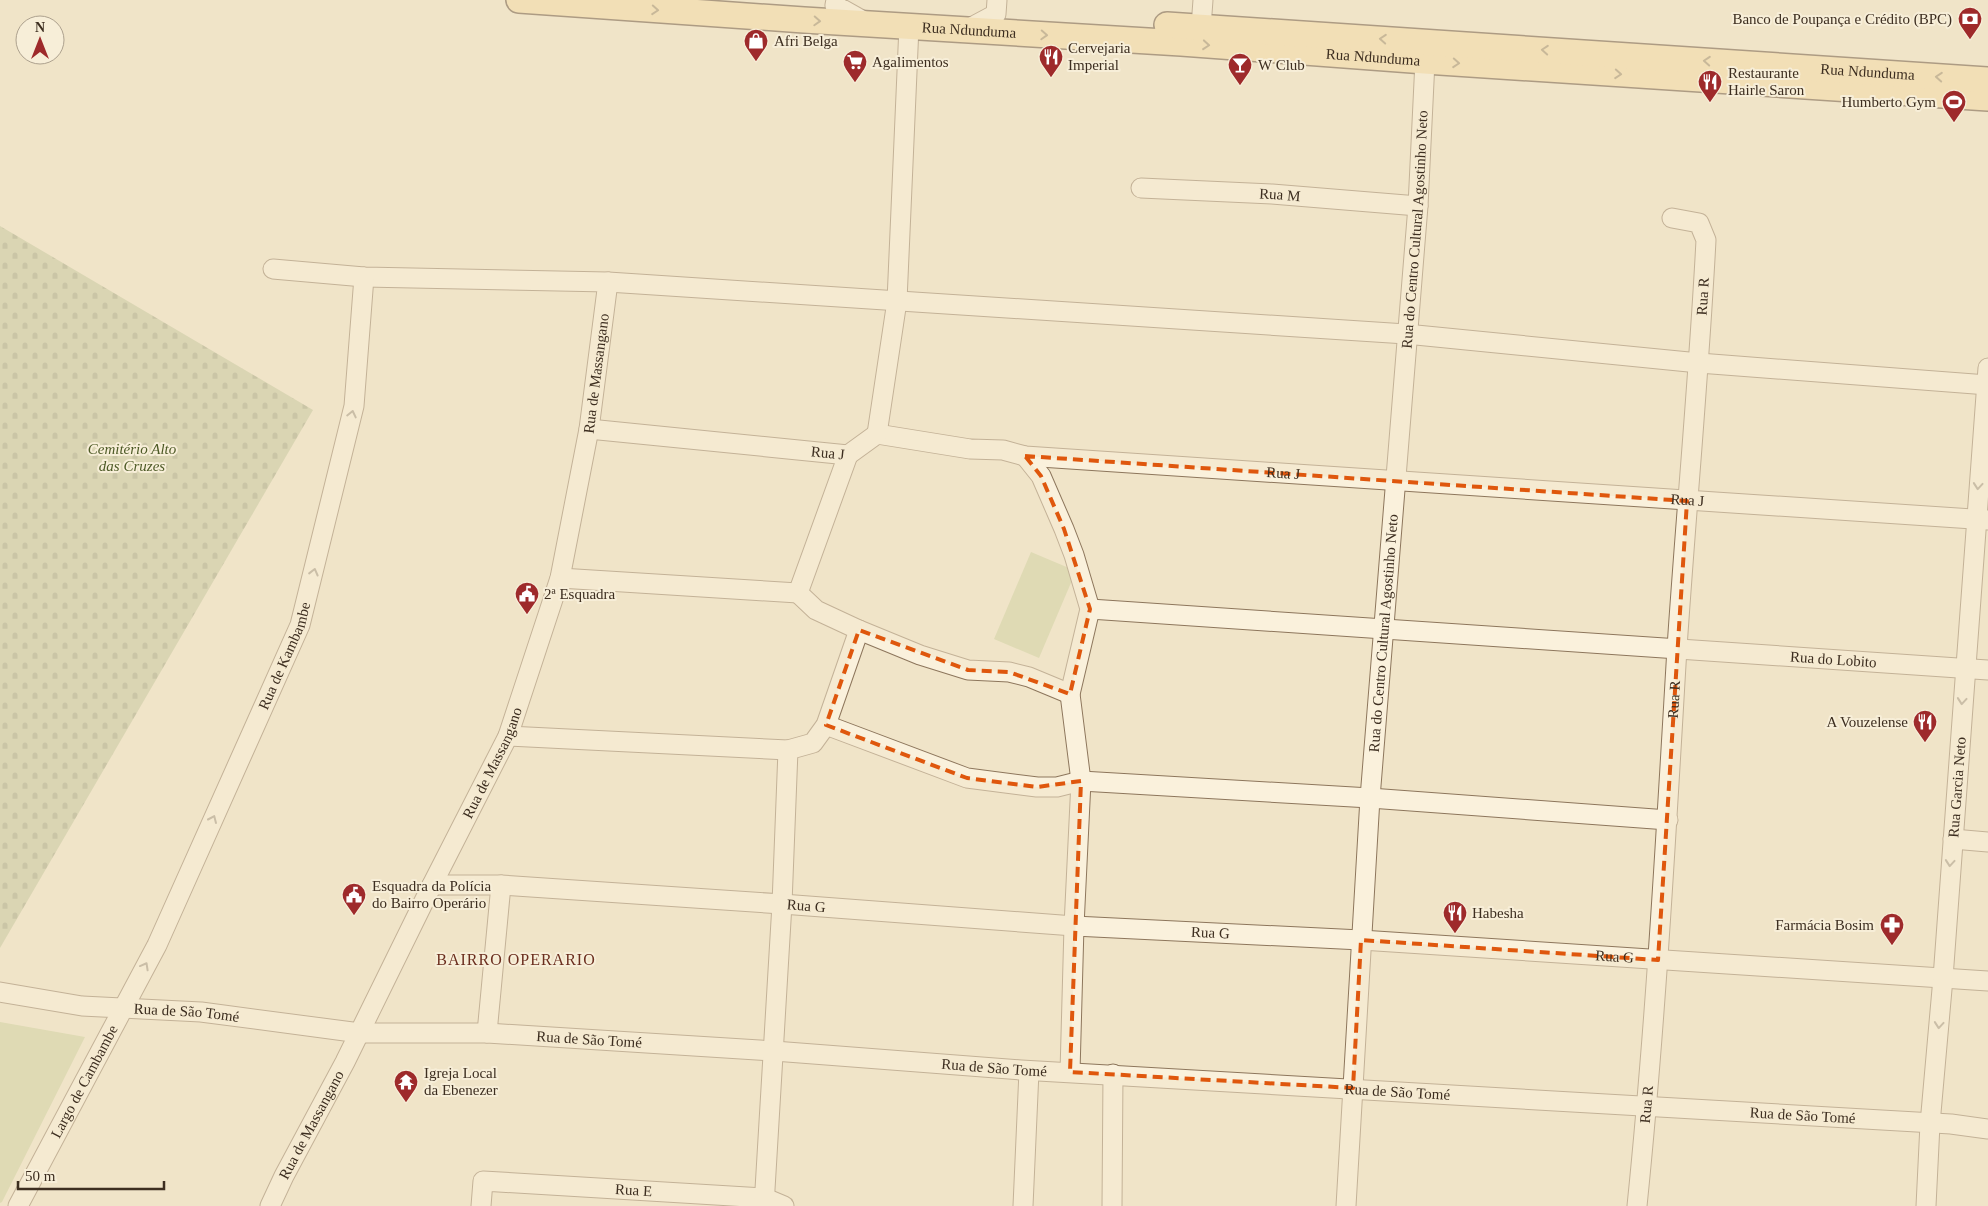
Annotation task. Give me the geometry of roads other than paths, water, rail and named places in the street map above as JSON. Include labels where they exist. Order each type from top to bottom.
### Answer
[{"type":"main road","name":"Rua Ndunduma","points":[[519,0],[1988,98]]},
{"type":"main road","name":"Rua Ndunduma","points":[[760,0],[996,7],[1201,27],[1988,80]]},
{"type":"street","points":[[1201,27],[1203,0]]},
{"type":"street","points":[[836,2],[868,24]]},
{"type":"street","points":[[966,30],[996,7]]},
{"type":"street","points":[[877,434],[897,301],[909,26]]},
{"type":"street","name":"Rua do Centro Cultural Agostinho Neto","points":[[1346,1206],[1360,940],[1382,629],[1418,206],[1425,61]]},
{"type":"street","name":"Rua M","points":[[1141,188],[1272,194],[1418,206]]},
{"type":"street","name":"Rua R","points":[[1637,1206],[1647,1107],[1668,820],[1677,649],[1699,363],[1706,240],[1699,223],[1672,218]]},
{"type":"street","points":[[273,270],[364,277],[608,282],[1406,334],[1699,363],[1988,379]]},
{"type":"street","name":"Rua de Kambambe","points":[[122,1009],[157,946],[300,625],[354,406],[364,277]]},
{"type":"street","name":"Rua de Massangano","points":[[270,1206],[360,1033],[432,884],[508,736],[560,578],[588,429],[608,282]]},
{"type":"street","name":"Rua Garcia Neto","points":[[1926,1206],[1930,1124],[1966,669],[1982,520],[1988,379]]},
{"type":"street","name":"Rua J","points":[[588,429],[848,455],[877,434],[970,449],[1003,450],[1025,456],[1982,520]]},
{"type":"street","points":[[798,593],[848,455]]},
{"type":"street","points":[[1025,456],[1041,476],[1064,529],[1090,609],[1070,694],[1081,780],[1070,1072]]},
{"type":"street","points":[[560,578],[798,593],[816,610],[920,655],[968,670],[1010,672],[1070,694]]},
{"type":"street","name":"Rua do Lobito","points":[[1090,609],[1988,670]]},
{"type":"street","points":[[508,736],[788,750],[813,743],[826,725],[859,630]]},
{"type":"street","points":[[826,725],[967,778],[1047,787],[1056,787],[1081,780],[1370,798],[1668,820]]},
{"type":"street","points":[[764,1202],[782,904],[788,750]]},
{"type":"street","points":[[1953,839],[1988,842]]},
{"type":"street","name":"Rua G","points":[[432,884],[502,885],[1074,926],[1360,940],[1988,981]]},
{"type":"street","points":[[487,1033],[502,885]]},
{"type":"street","name":"Rua de São Tomé","points":[[0,992],[82,1006],[201,1012],[360,1033],[487,1033],[774,1051],[1028,1070],[1951,1124],[1988,1129]]},
{"type":"street","name":"Largo de Cambambe","points":[[18,1206],[122,1009]]},
{"type":"street","points":[[1023,1206],[1028,1070]]},
{"type":"street","points":[[1112,1206],[1113,1074]]},
{"type":"street","name":"Rua E","points":[[481,1206],[483,1181],[764,1202],[784,1206]]},
{"type":"place","name":"Banco de Poupança e Crédito (BPC)","points":[[1970,40]]},
{"type":"place","name":"Afri Belga","points":[[756,62]]},
{"type":"place","name":"Cervejaria Imperial","points":[[1051,78]]},
{"type":"place","name":"Agalimentos","points":[[855,83]]},
{"type":"place","name":"W Club","points":[[1240,86]]},
{"type":"place","name":"Restaurante Hairle Saron","points":[[1710,103]]},
{"type":"place","name":"Humberto Gym","points":[[1954,123]]},
{"type":"place","name":"2ª Esquadra","points":[[527,615]]},
{"type":"place","name":"A Vouzelense","points":[[1925,743]]},
{"type":"place","name":"Esquadra da Polícia do Bairro Operário","points":[[354,916]]},
{"type":"place","name":"Habesha","points":[[1455,934]]},
{"type":"place","name":"Farmácia Bosim","points":[[1892,946]]},
{"type":"place","name":"Igreja Local da Ebenezer","points":[[406,1103]]},
{"type":"district","name":"BAIRRO OPERARIO","points":[[516,959]]},
{"type":"park label","name":"Cemitério Alto das Cruzes","points":[[132,458]]}]
